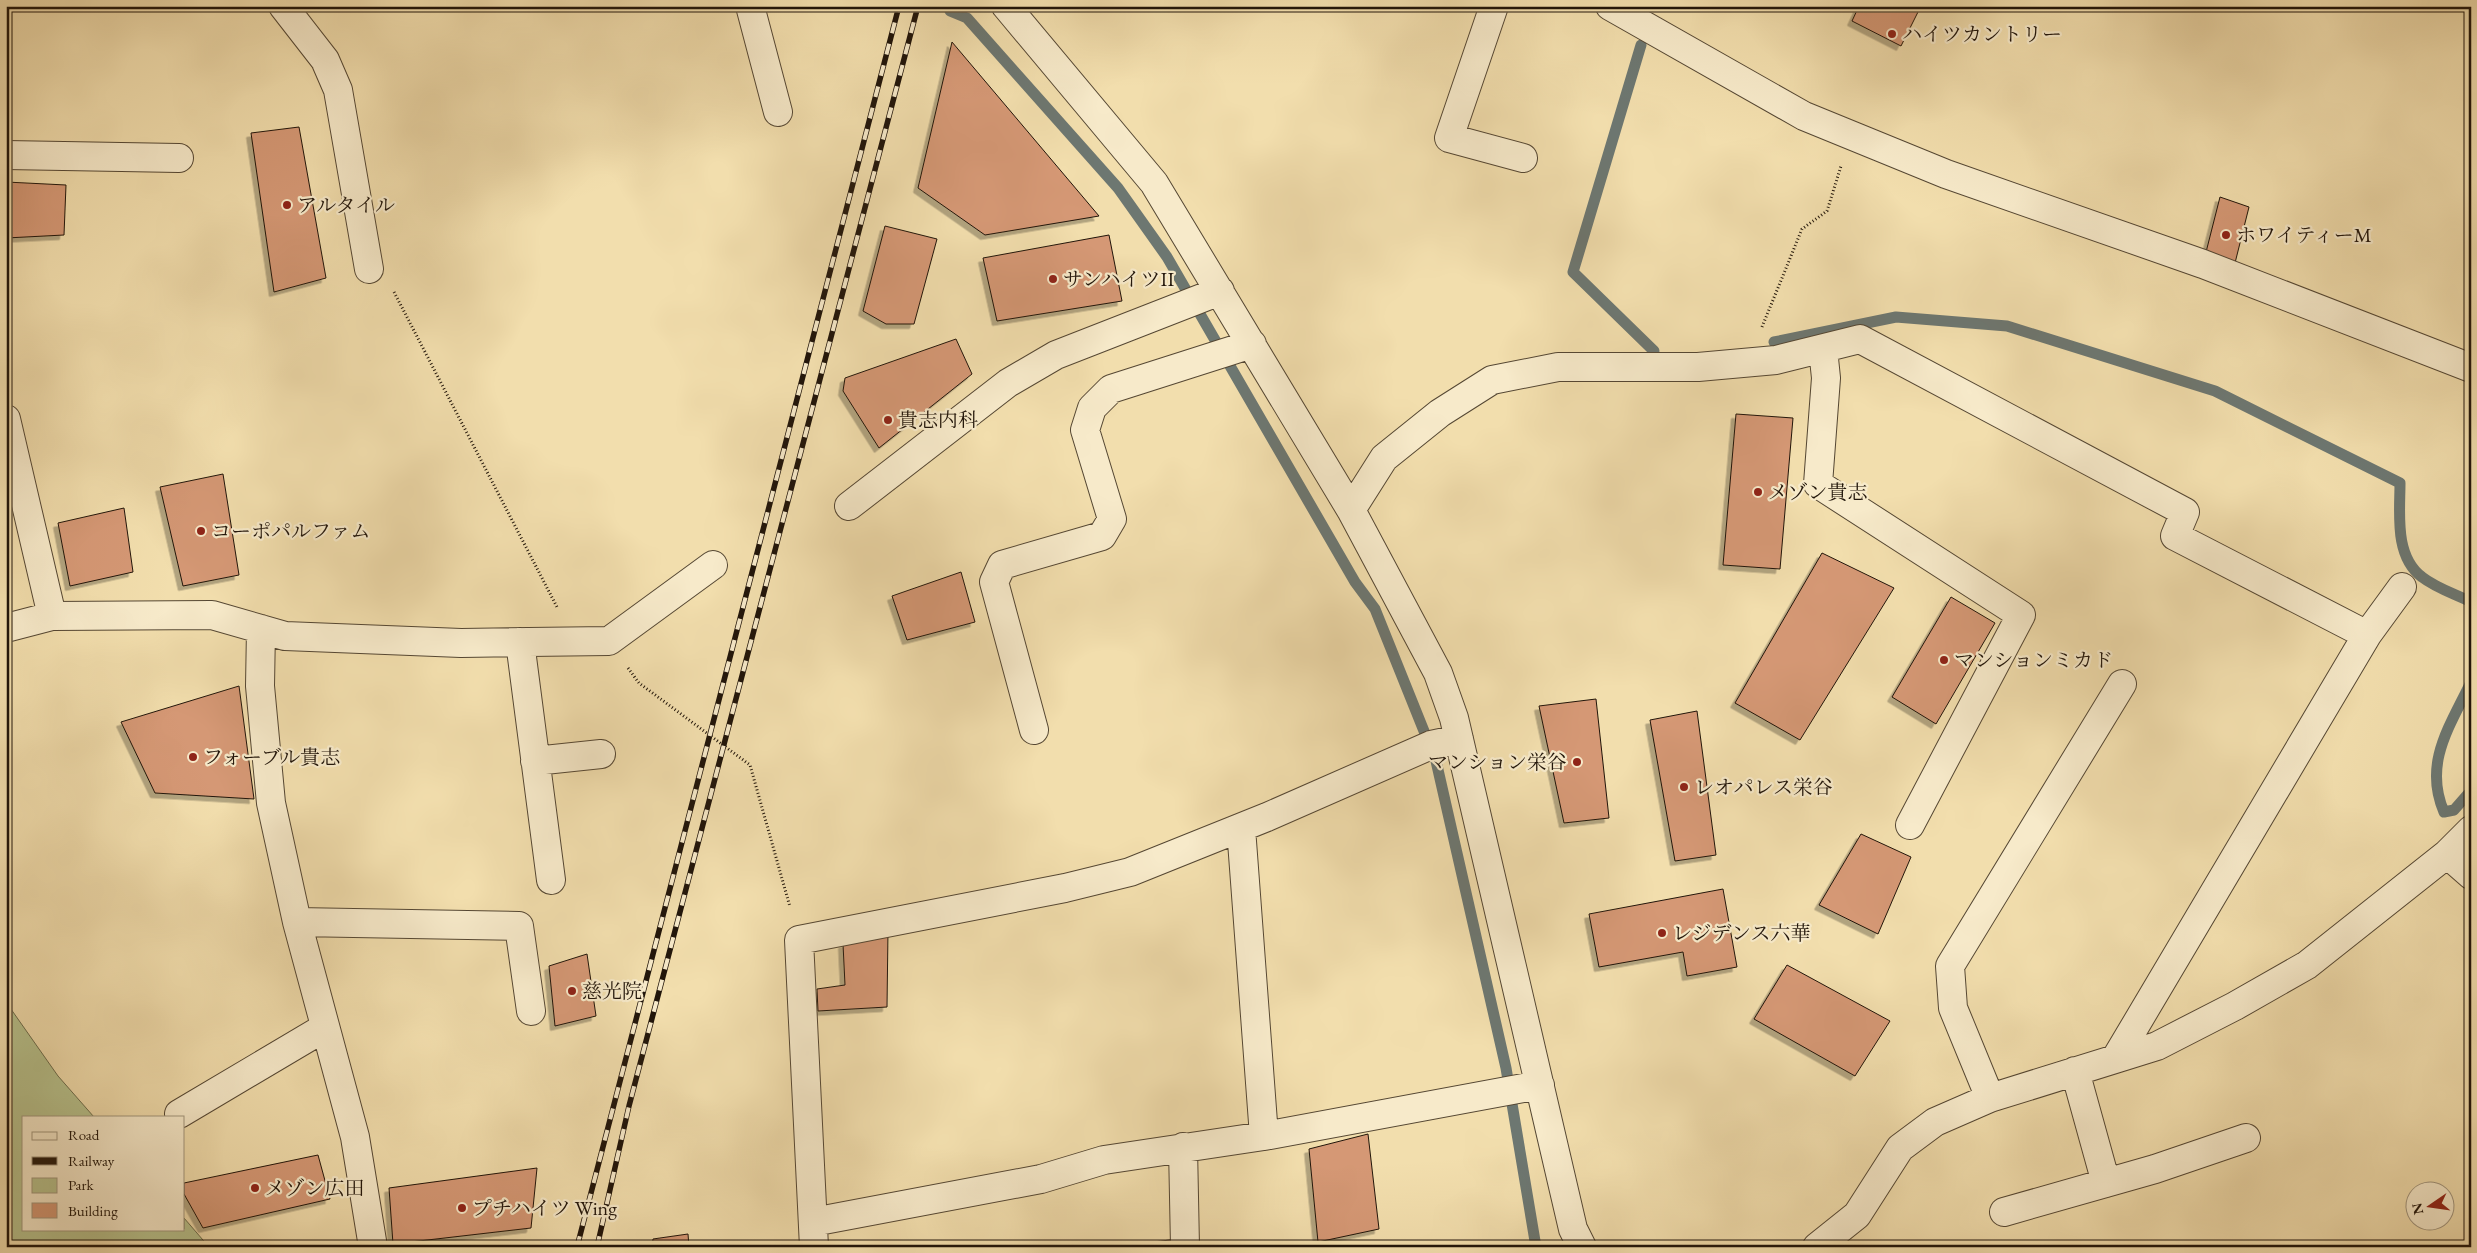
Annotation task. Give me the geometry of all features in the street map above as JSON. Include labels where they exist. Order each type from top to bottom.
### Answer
[{"type":"street","points":[[283,6],[325,60],[338,90],[369,269]]},
{"type":"street","points":[[750,6],[778,112]]},
{"type":"street","points":[[1006,6],[1154,183],[1210,295],[1242,347],[1351,510],[1438,673],[1454,718],[1573,1230],[1582,1247]]},
{"type":"street","points":[[1494,6],[1449,138],[1523,158]]},
{"type":"street","points":[[1610,6],[1649,16],[1804,116],[1946,174],[2203,264],[2471,368]]},
{"type":"street","points":[[6,155],[179,158]]},
{"type":"street","points":[[849,506],[1008,383],[1056,355],[1210,295]]},
{"type":"street","points":[[1351,510],[1384,458],[1440,412],[1492,380],[1558,367],[1698,367],[1776,360],[1860,339],[2184,512],[2175,536],[2367,635]]},
{"type":"street","points":[[1034,730],[994,582],[1002,565],[1102,536],[1112,519],[1085,430],[1092,408],[1111,389],[1242,347]]},
{"type":"street","points":[[1823,348],[1826,378],[1818,484],[2021,614],[1910,824]]},
{"type":"street","points":[[6,418],[52,616]]},
{"type":"street","points":[[6,628],[52,616],[212,615],[285,636],[461,643],[609,641],[713,565]]},
{"type":"street","points":[[2116,1058],[2367,635],[2402,587]]},
{"type":"street","points":[[261,629],[260,686],[271,803],[297,922],[324,1028],[355,1137],[373,1247]]},
{"type":"street","points":[[520,642],[551,880]]},
{"type":"street","points":[[1990,1098],[1953,1008],[1950,966],[2122,684]]},
{"type":"street","points":[[1459,739],[1423,749],[1241,828],[1130,872],[1065,888],[799,940],[813,1234],[1041,1179],[1104,1160],[1183,1146],[1264,1136],[1540,1085]]},
{"type":"street","points":[[535,761],[601,754]]},
{"type":"street","points":[[1241,828],[1264,1136]]},
{"type":"street","points":[[1817,1247],[1857,1215],[1900,1148],[1935,1122],[1990,1098],[2157,1046],[2235,1006],[2307,965],[2447,854],[2471,830]]},
{"type":"street","points":[[2447,854],[2471,875]]},
{"type":"street","points":[[297,922],[518,926],[532,1010]]},
{"type":"street","points":[[178,1114],[324,1028]]},
{"type":"street","points":[[2075,1071],[2106,1183]]},
{"type":"street","points":[[2004,1212],[2155,1169],[2246,1138]]},
{"type":"street","points":[[1183,1146],[1185,1247]]},
{"type":"path","points":[[1748,362],[1802,229],[1827,211],[1851,135]]},
{"type":"path","points":[[369,269],[387,278],[575,642]]},
{"type":"path","points":[[609,641],[639,683],[750,765],[799,940]]},
{"type":"green space","points":[[6,1002],[58,1076],[93,1116],[22,1116],[22,1230],[185,1230],[185,1219],[209,1247],[6,1247]]},
{"type":"building","name":"ハイツカントリー","points":[[1859,6],[1921,6],[1901,46],[1852,21]]},
{"type":"building","points":[[952,42],[1099,216],[985,235],[918,188]]},
{"type":"building","name":"アルタイル","points":[[299,127],[326,278],[274,292],[251,133]]},
{"type":"building","points":[[6,182],[66,185],[64,235],[6,238]]},
{"type":"building","name":"ホワイティーM","points":[[2220,197],[2249,207],[2232,275],[2203,264]]},
{"type":"building","points":[[885,226],[937,239],[914,324],[886,324],[863,311]]},
{"type":"building","name":"サンハイツII","points":[[1109,235],[1122,301],[997,321],[983,258]]},
{"type":"building","name":"貴志内科","points":[[956,339],[972,374],[879,448],[843,391],[845,378]]},
{"type":"building","name":"メゾン貴志","points":[[1736,414],[1793,418],[1780,569],[1723,565]]},
{"type":"building","name":"コーポパルファム","points":[[223,474],[239,575],[183,586],[160,487]]},
{"type":"building","points":[[124,508],[133,572],[70,586],[58,523]]},
{"type":"building","points":[[1822,553],[1894,588],[1800,740],[1735,703]]},
{"type":"building","points":[[961,572],[975,622],[907,640],[892,596]]},
{"type":"building","name":"マンションミカド","points":[[1951,597],[1995,623],[1936,724],[1892,697]]},
{"type":"building","name":"フォーブル貴志","points":[[239,686],[254,799],[155,793],[121,722]]},
{"type":"building","name":"マンション栄谷","points":[[1596,699],[1609,818],[1564,823],[1539,706]]},
{"type":"building","name":"レオパレス栄谷","points":[[1697,711],[1716,855],[1675,861],[1650,720]]},
{"type":"building","points":[[1861,834],[1911,857],[1878,934],[1819,905]]},
{"type":"building","name":"レジデンス六華","points":[[1723,889],[1737,967],[1687,976],[1683,952],[1599,967],[1589,914]]},
{"type":"building","points":[[888,930],[887,1007],[818,1011],[817,989],[845,985],[843,944]]},
{"type":"building","name":"慈光院","points":[[587,954],[596,1016],[555,1026],[549,966]]},
{"type":"building","points":[[1787,965],[1890,1021],[1855,1076],[1754,1019]]},
{"type":"building","points":[[1368,1134],[1379,1229],[1318,1242],[1309,1149]]},
{"type":"building","name":"メゾン広田","points":[[318,1155],[330,1199],[203,1228],[185,1196],[185,1183]]},
{"type":"building","name":"プチハイツ Wing","points":[[537,1168],[531,1228],[393,1244],[389,1188]]},
{"type":"building","points":[[688,1234],[689,1247],[652,1247],[653,1239]]},
{"type":"building","points":[[1178,1239],[1179,1247],[1129,1247],[1128,1245]]},
{"type":"waterway","points":[[950,11],[967,18],[1118,188],[1167,257],[1355,582],[1375,609],[1436,761],[1506,1068],[1536,1247]]},
{"type":"waterway","points":[[1641,45],[1573,272],[1654,351]]},
{"type":"waterway","points":[[1774,342],[1896,317],[2007,326],[2215,391],[2400,483],[2400,533],[2407,558],[2413,568],[2427,581],[2471,602]]},
{"type":"waterway","points":[[2471,682],[2442,745],[2436,777],[2438,794],[2444,812],[2454,810],[2468,794],[2471,795]]},
{"type":"railway","points":[[577,1247],[899,6]]},
{"type":"railway","points":[[597,1247],[629,1106],[918,6]]},
{"type":"place","name":"ハイツカントリー","points":[[1892,34]]},
{"type":"place","name":"アルタイル","points":[[287,205]]},
{"type":"place","name":"ホワイティーM","points":[[2226,235]]},
{"type":"place","name":"サンハイツII","points":[[1053,279]]},
{"type":"place","name":"貴志内科","points":[[888,420]]},
{"type":"place","name":"メゾン貴志","points":[[1758,492]]},
{"type":"place","name":"コーポパルファム","points":[[201,531]]},
{"type":"place","name":"マンションミカド","points":[[1944,660]]},
{"type":"place","name":"フォーブル貴志","points":[[193,757]]},
{"type":"place","name":"マンション栄谷","points":[[1577,762]]},
{"type":"place","name":"レオパレス栄谷","points":[[1684,787]]},
{"type":"place","name":"レジデンス六華","points":[[1662,933]]},
{"type":"place","name":"慈光院","points":[[572,991]]},
{"type":"place","name":"メゾン広田","points":[[255,1188]]},
{"type":"place","name":"プチハイツ Wing","points":[[462,1208]]}]
